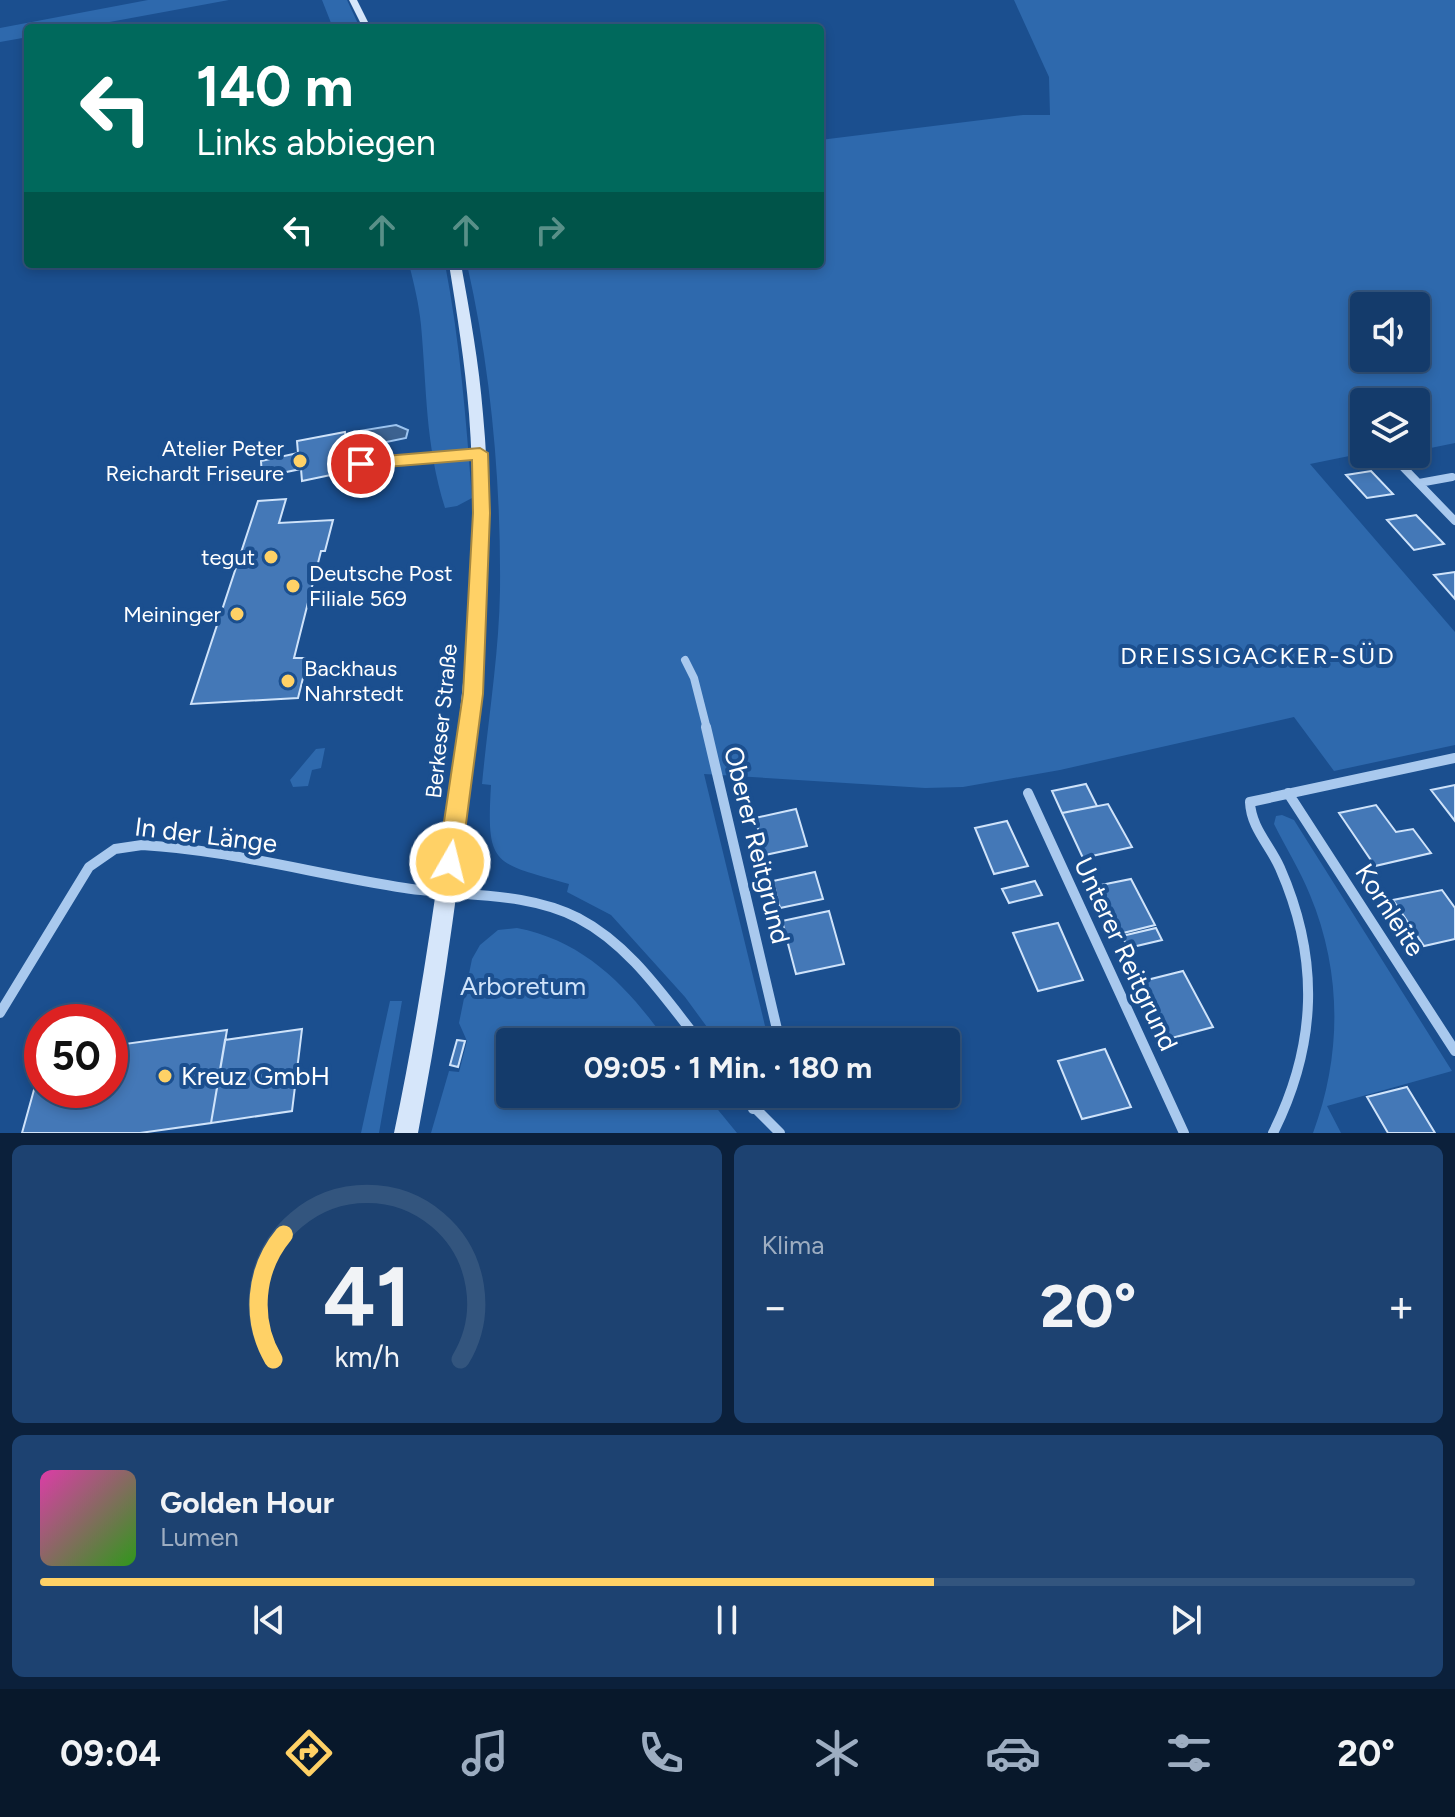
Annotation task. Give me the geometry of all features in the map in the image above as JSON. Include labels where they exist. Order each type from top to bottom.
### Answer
[{"type":"main road","points":[[353,0],[365,24]]},
{"type":"main road","name":"Berkeser Straße","points":[[406,1133],[446,892],[473,694],[482,513],[480,453],[470,340],[456,268]]},
{"type":"street","points":[[1404,468],[1455,521]]},
{"type":"street","points":[[1419,483],[1452,477]]},
{"type":"street","name":"Oberer Reitgrund","points":[[685,660],[694,678],[718,774],[777,1028]]},
{"type":"street","points":[[1273,1133],[1288,1107],[1305,1058],[1310,998],[1307,966],[1291,900],[1279,866],[1249,809],[1250,802],[1455,758]]},
{"type":"street","name":"Unterer Reitgrund","points":[[1028,793],[1184,1133]]},
{"type":"street","name":"Kornleite","points":[[1288,793],[1455,1051]]},
{"type":"street","name":"In der Länge","points":[[0,1013],[89,867],[104,854],[124,846],[232,857],[407,889],[514,899],[579,918],[618,945],[688,1028]]},
{"type":"street","points":[[753,1109],[780,1133]]},
{"type":"lane","points":[[361,464],[480,453]]},
{"type":"green space","points":[[148,0],[229,0],[99,24],[24,24],[24,38],[0,42],[0,28]]},
{"type":"green space","points":[[322,0],[347,0],[358,24],[331,24]]},
{"type":"green space","points":[[1014,0],[1455,0],[1455,443],[1430,448],[1430,388],[1350,388],[1350,456],[1310,464],[1455,632],[1455,745],[1334,771],[1294,717],[1060,770],[963,787],[925,788],[704,774],[766,1028],[708,1028],[685,997],[611,915],[567,892],[569,884],[510,865],[494,847],[491,785],[482,784],[499,614],[499,508],[488,385],[468,268],[824,268],[824,140],[1023,115],[1050,115],[1049,77]]},
{"type":"green space","points":[[410,268],[446,268],[459,351],[472,498],[445,508],[438,484],[428,417],[416,294]]},
{"type":"green space","points":[[325,748],[321,768],[312,770],[308,786],[293,787],[290,780],[316,749]]},
{"type":"green space","points":[[1276,816],[1294,820],[1452,1071],[1327,1106],[1341,1133],[1313,1133],[1329,1074],[1333,1044],[1333,984],[1321,924],[1274,824]]},
{"type":"green space","name":"Arboretum","points":[[517,928],[541,934],[584,956],[621,986],[656,1028],[496,1028],[496,1108],[716,1108],[737,1133],[431,1133],[449,1071],[459,1072],[467,1041],[459,1023],[472,959],[480,945],[498,930]]},
{"type":"green space","points":[[390,1001],[402,1001],[379,1133],[361,1133]]},
{"type":"shaded area","points":[[396,425],[408,430],[406,438],[362,447],[359,431]]},
{"type":"building","points":[[345,432],[350,471],[302,481],[301,469],[262,477],[261,461],[298,453],[297,441]]},
{"type":"building","points":[[1371,471],[1393,494],[1367,498],[1346,475]]},
{"type":"building","points":[[286,499],[279,523],[333,520],[325,551],[321,551],[294,658],[308,658],[298,698],[191,704],[258,501]]},
{"type":"building","points":[[1416,515],[1444,544],[1414,550],[1387,520]]},
{"type":"building","points":[[1455,572],[1455,599],[1434,575]]},
{"type":"building","points":[[1086,784],[1097,806],[1062,813],[1052,791]]},
{"type":"building","points":[[1455,785],[1455,821],[1431,790]]},
{"type":"building","points":[[1108,804],[1132,847],[1083,858],[1062,813]]},
{"type":"building","points":[[1376,805],[1396,832],[1413,829],[1431,853],[1375,866],[1339,813]]},
{"type":"building","points":[[796,809],[807,846],[765,855],[755,818]]},
{"type":"building","points":[[1007,821],[1028,866],[994,874],[975,828]]},
{"type":"building","points":[[815,872],[823,899],[780,908],[773,881]]},
{"type":"building","points":[[1131,879],[1155,925],[1119,934],[1096,886]]},
{"type":"building","points":[[1035,881],[1042,895],[1009,903],[1002,889]]},
{"type":"building","points":[[1442,890],[1455,908],[1455,939],[1424,946],[1393,900]]},
{"type":"building","points":[[829,911],[844,964],[796,974],[782,921]]},
{"type":"building","points":[[1058,923],[1083,980],[1038,991],[1013,933]]},
{"type":"building","points":[[1156,928],[1162,940],[1128,948],[1122,936]]},
{"type":"building","points":[[1183,971],[1213,1027],[1168,1039],[1139,982]]},
{"type":"building","points":[[302,1029],[292,1111],[211,1123],[225,1040]]},
{"type":"building","name":"Kreuz GmbH","points":[[227,1030],[211,1123],[140,1133],[22,1133],[29,1108],[128,1108],[128,1044]]},
{"type":"building","points":[[457,1040],[465,1041],[458,1067],[450,1065]]},
{"type":"building","points":[[1105,1049],[1131,1107],[1082,1119],[1058,1061]]},
{"type":"building","points":[[1407,1087],[1435,1133],[1388,1133],[1367,1097]]},
{"type":"place","name":"Atelier Peter Reichardt Friseure","points":[[300,461]]},
{"type":"place","name":"tegut","points":[[271,557]]},
{"type":"place","name":"Deutsche Post Filiale 569","points":[[293,586]]},
{"type":"place","name":"Meininger","points":[[237,614]]},
{"type":"place","name":"Backhaus Nahrstedt","points":[[288,681]]},
{"type":"place","name":"Kreuz GmbH","points":[[165,1076]]},
{"type":"district","name":"DREISSIGACKER-SÜD","points":[[1258,656]]},
{"type":"route","points":[[361,464],[480,453],[482,513],[473,694],[450,862]]}]
